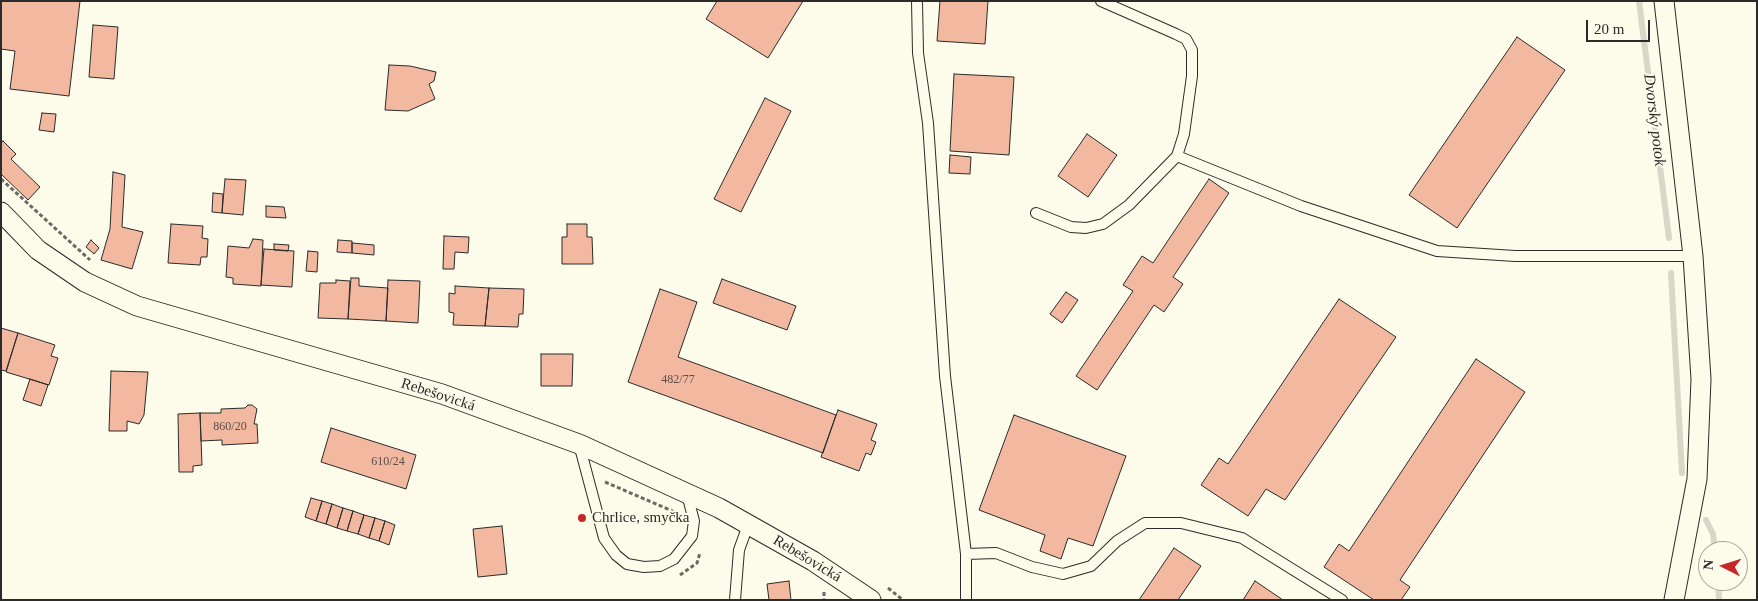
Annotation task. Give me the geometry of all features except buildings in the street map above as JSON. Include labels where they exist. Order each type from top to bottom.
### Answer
[{"type":"street","points":[[1664,1],[1693,256],[1700,379],[1697,479],[1674,600]]},
{"type":"street","name":"Rebešovická","points":[[1,212],[38,250],[85,282],[137,306],[442,394],[579,444],[748,524],[813,561],[871,600]]},
{"type":"lane","points":[[916,1],[918,53],[928,123],[945,376],[966,554],[966,600]]},
{"type":"lane","points":[[1036,213],[1071,227],[1086,228],[1103,224],[1128,205],[1177,156],[1184,134],[1192,76],[1192,50],[1186,40],[1101,1]]},
{"type":"lane","points":[[1177,156],[1301,206],[1437,252],[1515,256],[1693,256]]},
{"type":"lane","points":[[579,444],[604,538],[616,555],[627,564],[644,567],[660,566],[674,559],[692,536],[694,521],[687,494]]},
{"type":"lane","points":[[966,554],[996,554],[1032,567],[1063,574],[1091,566],[1117,541],[1145,523],[1181,523],[1242,538],[1342,600]]},
{"type":"lane","points":[[735,600],[739,550],[748,524]]},
{"type":"path","points":[[587,475],[694,521]]},
{"type":"path","points":[[676,576],[685,573],[696,563],[703,544]]},
{"type":"waterway","name":"Dvorský potok","points":[[1639,1],[1669,238]]},
{"type":"waterway","name":"Dvorský potok","points":[[1671,273],[1682,473]]},
{"type":"waterway","name":"Dvorský potok","points":[[1706,520],[1713,534],[1714,541]]},
{"type":"waterway","name":"Dvorský potok","points":[[1719,591],[1719,600]]},
{"type":"place","name":"Chrlice, smyčka","points":[[582,518]]}]
